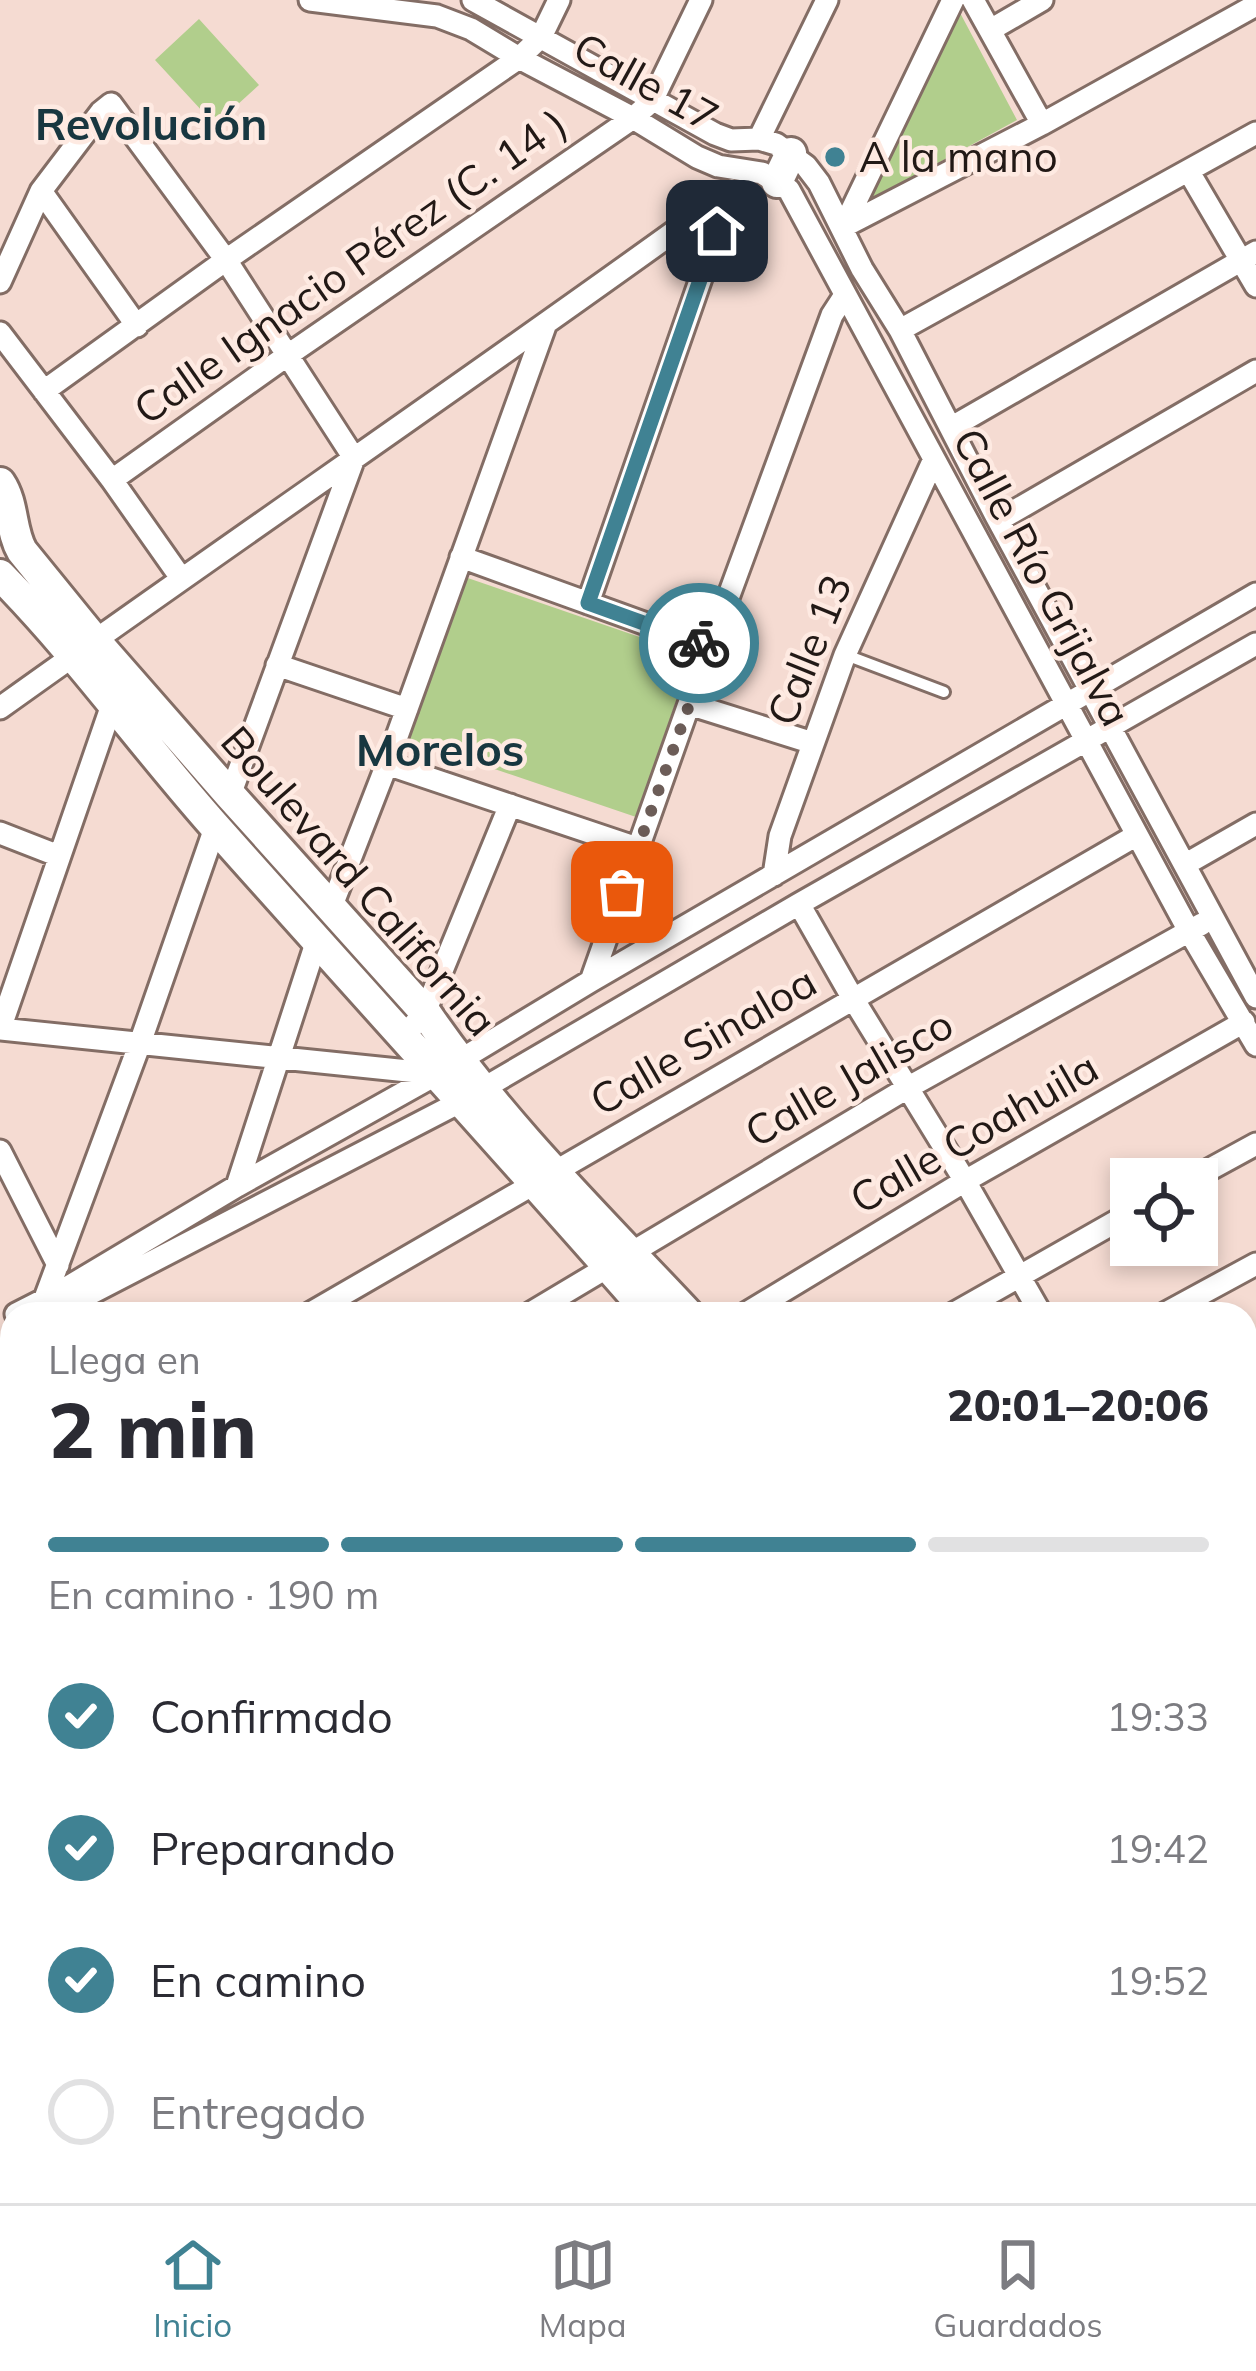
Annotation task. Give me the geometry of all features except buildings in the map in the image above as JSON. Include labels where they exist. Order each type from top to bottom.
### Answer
[{"type":"street","name":"Calle 17","points":[[473,0],[715,134],[731,140],[759,139]]},
{"type":"street","points":[[44,392],[519,58],[541,37],[559,0]]},
{"type":"street","points":[[652,100],[701,0]]},
{"type":"street","points":[[759,139],[827,0]]},
{"type":"street","points":[[843,227],[953,0]]},
{"type":"street","points":[[973,0],[1042,124]]},
{"type":"street","points":[[992,29],[1042,0]]},
{"type":"street","name":"Calle 17","points":[[324,1],[442,8],[519,58],[737,180]]},
{"type":"street","points":[[843,227],[1256,5]]},
{"type":"street","name":"Calle Ignacio Pérez (C. 14 )","points":[[112,480],[633,118],[652,100]]},
{"type":"street","points":[[0,282],[7,242],[111,104],[226,260],[354,458]]},
{"type":"street","points":[[900,330],[1256,133]]},
{"type":"street","name":"Calle Río Grijalva","points":[[759,139],[791,153],[819,183],[1256,997]]},
{"type":"street","points":[[0,708],[545,326],[737,180],[762,173],[777,182],[791,153]]},
{"type":"street","points":[[1189,172],[1249,256],[1256,286]]},
{"type":"street","points":[[588,603],[737,180]]},
{"type":"street","name":"Calle Río Grijalva","points":[[777,182],[789,190],[1189,931],[1256,1045]]},
{"type":"street","points":[[41,191],[137,326]]},
{"type":"street","points":[[952,427],[1249,256]]},
{"type":"street","points":[[591,981],[832,315],[845,295]]},
{"type":"street","points":[[332,908],[545,326]]},
{"type":"street","points":[[0,333],[181,578]]},
{"type":"street","points":[[999,520],[1256,371]]},
{"type":"street","points":[[230,795],[354,458]]},
{"type":"street","name":"Calle 13","points":[[773,875],[780,836],[845,655],[934,459]]},
{"type":"street","name":"Boulevard California","points":[[0,483],[11,510],[7,546],[84,648],[113,702],[215,828],[317,940],[415,1024]]},
{"type":"street","points":[[461,557],[710,647]]},
{"type":"street","name":"Boulevard California","points":[[0,575],[84,648],[230,795],[332,908],[471,1095],[620,1260],[673,1302]]},
{"type":"street","points":[[55,1302],[237,1186],[1256,594]]},
{"type":"street","points":[[58,1302],[471,1095],[1256,644]]},
{"type":"street","points":[[277,665],[407,709]]},
{"type":"street","points":[[113,702],[0,1029],[277,1057],[447,1067]]},
{"type":"street","points":[[689,704],[813,743]]},
{"type":"street","points":[[387,764],[637,848]]},
{"type":"street","points":[[415,1024],[510,805]]},
{"type":"street","points":[[1186,864],[1256,824]]},
{"type":"street","points":[[46,1302],[215,828]]},
{"type":"street","points":[[0,833],[59,856]]},
{"type":"street","name":"Calle Sinaloa","points":[[330,1302],[1137,835]]},
{"type":"street","points":[[799,904],[1033,1302]]},
{"type":"street","name":"Calle Jalisco","points":[[549,1302],[909,1087],[1213,918]]},
{"type":"street","points":[[237,1186],[317,940]]},
{"type":"street","name":"Calle Coahuila","points":[[765,1302],[1244,1022]]},
{"type":"street","points":[[1218,1165],[1256,1144]]},
{"type":"street","points":[[0,1151],[58,1265]]},
{"type":"street","points":[[973,1302],[1110,1225]]},
{"type":"street","name":"Boulevard California","points":[[620,1260],[643,1302]]},
{"type":"street","points":[[1186,1302],[1256,1264]]},
{"type":"lane","points":[[845,655],[944,692]]},
{"type":"green space","points":[[958,9],[1017,120],[863,204]]},
{"type":"green space","points":[[199,19],[259,85],[215,125],[155,60]]},
{"type":"green space","points":[[459,575],[692,655],[636,817],[403,738]]},
{"type":"way so far","points":[[622,892],[710,647],[699,643]]},
{"type":"place","name":"A la mano","points":[[835,157]]},
{"type":"district","name":"Revolución","points":[[151,124]]},
{"type":"district","name":"Morelos","points":[[440,750]]},
{"type":"route","points":[[699,643],[588,603],[717,231]]}]
